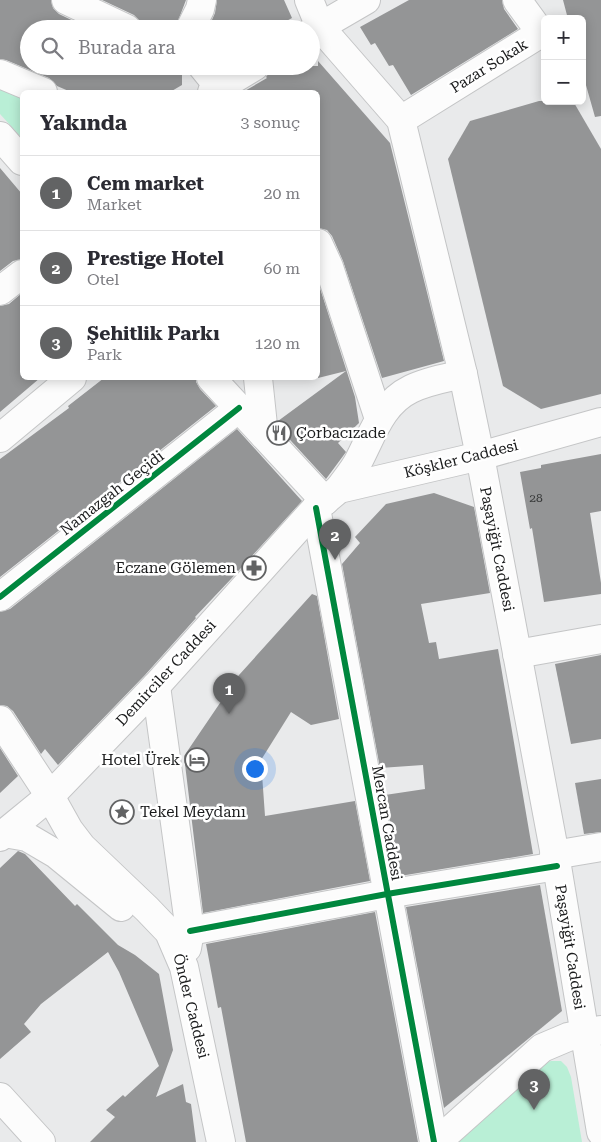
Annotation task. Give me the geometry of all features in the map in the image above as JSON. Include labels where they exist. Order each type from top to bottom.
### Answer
[{"type":"street","points":[[66,0],[109,20]]},
{"type":"street","points":[[194,20],[202,0]]},
{"type":"street","name":"Paşayiğit Caddesi","points":[[309,0],[314,20]]},
{"type":"street","points":[[320,27],[366,0]]},
{"type":"street","name":"Pazar Sokak","points":[[401,120],[541,33],[517,0]]},
{"type":"street","name":"Paşayiğit Caddesi","points":[[320,33],[401,120],[463,374],[480,456],[555,861],[592,1031],[601,1132]]},
{"type":"street","points":[[0,74],[38,90]]},
{"type":"street","points":[[208,75],[217,90]]},
{"type":"street","points":[[219,90],[242,75]]},
{"type":"street","points":[[0,136],[20,160]]},
{"type":"street","points":[[320,247],[329,267],[379,419]]},
{"type":"street","points":[[0,291],[20,276]]},
{"type":"street","name":"Demirciler Caddesi","points":[[1,833],[50,796],[156,686],[327,499],[358,462],[379,419],[391,403],[420,385],[463,374]]},
{"type":"street","points":[[0,438],[70,380]]},
{"type":"street","points":[[213,380],[327,499]]},
{"type":"street","points":[[258,380],[264,435]]},
{"type":"street","name":"Namazgah Geçidi","points":[[0,596],[239,408]]},
{"type":"street","name":"Köşkler Caddesi","points":[[327,499],[601,422]]},
{"type":"street","name":"Mercan Caddesi","points":[[327,499],[387,894],[436,1142]]},
{"type":"street","points":[[517,654],[601,639]]},
{"type":"street","points":[[156,686],[190,931],[184,967]]},
{"type":"street","name":"Önder Caddesi","points":[[0,720],[82,848],[169,932],[184,967],[221,1142]]},
{"type":"street","name":"Önder Caddesi","points":[[1,833],[27,838],[56,854],[156,938],[170,962],[208,1142]]},
{"type":"street","points":[[190,931],[555,861],[601,847]]},
{"type":"street","points":[[436,1142],[542,1048],[568,1037],[592,1031]]},
{"type":"street","points":[[0,1097],[41,1142]]},
{"type":"green space","points":[[0,82],[20,92],[20,136],[0,114]]},
{"type":"green space","points":[[551,1061],[561,1061],[567,1067],[571,1077],[582,1142],[454,1142],[542,1065]]},
{"type":"building","points":[[0,0],[51,0],[53,8],[59,14],[71,20],[20,20],[20,66],[0,59]]},
{"type":"building","points":[[102,0],[186,0],[178,20],[139,20],[134,15]]},
{"type":"building","points":[[217,0],[284,0],[292,18],[288,20],[212,20]]},
{"type":"building","points":[[409,0],[502,0],[504,9],[518,29],[411,95],[393,65],[389,66],[375,43],[371,45],[360,27]]},
{"type":"building","points":[[563,0],[601,0],[601,116],[595,117],[586,85],[586,15],[567,15]]},
{"type":"building","points":[[320,63],[390,143],[444,361],[382,378],[343,261],[332,236],[327,230],[320,228],[320,90],[246,90],[268,75],[320,75]]},
{"type":"building","points":[[42,75],[182,75],[182,85],[173,90],[66,90],[57,86],[49,78]]},
{"type":"building","points":[[539,101],[541,101],[541,105],[575,105],[601,149],[601,394],[541,409],[503,386],[448,159],[470,121]]},
{"type":"building","points":[[0,168],[20,192],[20,259],[13,261],[0,271]]},
{"type":"building","points":[[320,288],[355,397],[359,423],[338,443],[346,452],[326,479],[280,429],[278,421],[346,371],[320,378]]},
{"type":"building","points":[[20,295],[20,380],[38,380],[0,412],[0,306],[9,304]]},
{"type":"building","points":[[101,380],[196,380],[200,389],[216,406],[0,577],[0,459],[69,408],[68,406]]},
{"type":"building","points":[[237,429],[302,501],[195,617],[145,675],[58,765],[45,749],[41,754],[13,711],[7,706],[0,705],[0,612],[10,609]]},
{"type":"building","points":[[601,454],[601,511],[590,513],[601,594],[544,602],[532,528],[530,529],[520,472],[541,468],[541,465]]},
{"type":"building","points":[[434,493],[474,507],[490,593],[421,604],[429,643],[436,642],[439,659],[498,649],[533,854],[400,876],[385,795],[425,789],[423,765],[380,768],[342,564],[360,543],[355,537],[386,504]]},
{"type":"building","points":[[312,594],[317,596],[339,719],[311,725],[291,712],[261,760],[265,816],[355,801],[370,881],[203,913],[184,756],[239,675]]},
{"type":"building","points":[[601,655],[601,739],[571,744],[555,664]]},
{"type":"building","points":[[0,748],[18,776],[0,793]]},
{"type":"building","points":[[601,779],[601,832],[584,834],[575,783]]},
{"type":"building","points":[[18,851],[25,854],[75,906],[77,904],[118,945],[135,955],[159,974],[173,1050],[156,1097],[183,1084],[186,1102],[191,1104],[196,1142],[90,1142],[115,1117],[106,1110],[123,1095],[125,1097],[159,1066],[119,972],[108,952],[41,1004],[24,1024],[31,1032],[0,1059],[0,868]]},
{"type":"building","points":[[540,885],[562,1011],[444,1108],[406,907]]},
{"type":"building","points":[[375,912],[418,1142],[246,1142],[221,1007],[218,1008],[206,944]]},
{"type":"cycle path","points":[[0,597],[239,408]]},
{"type":"cycle path","points":[[316,508],[434,1142]]},
{"type":"cycle path","points":[[190,931],[387,894],[557,866]]},
{"type":"place","name":"Çorbacızade","points":[[279,433]]},
{"type":"place","name":"Prestige Hotel","points":[[335,560]]},
{"type":"place","name":"Eczane Gölemen","points":[[254,568]]},
{"type":"place","name":"Cem market","points":[[229,714]]},
{"type":"place","name":"Hotel Ürek","points":[[197,760]]},
{"type":"place","name":"Tekel Meydanı","points":[[122,812]]},
{"type":"place","name":"Şehitlik Parkı","points":[[534,1110]]}]
